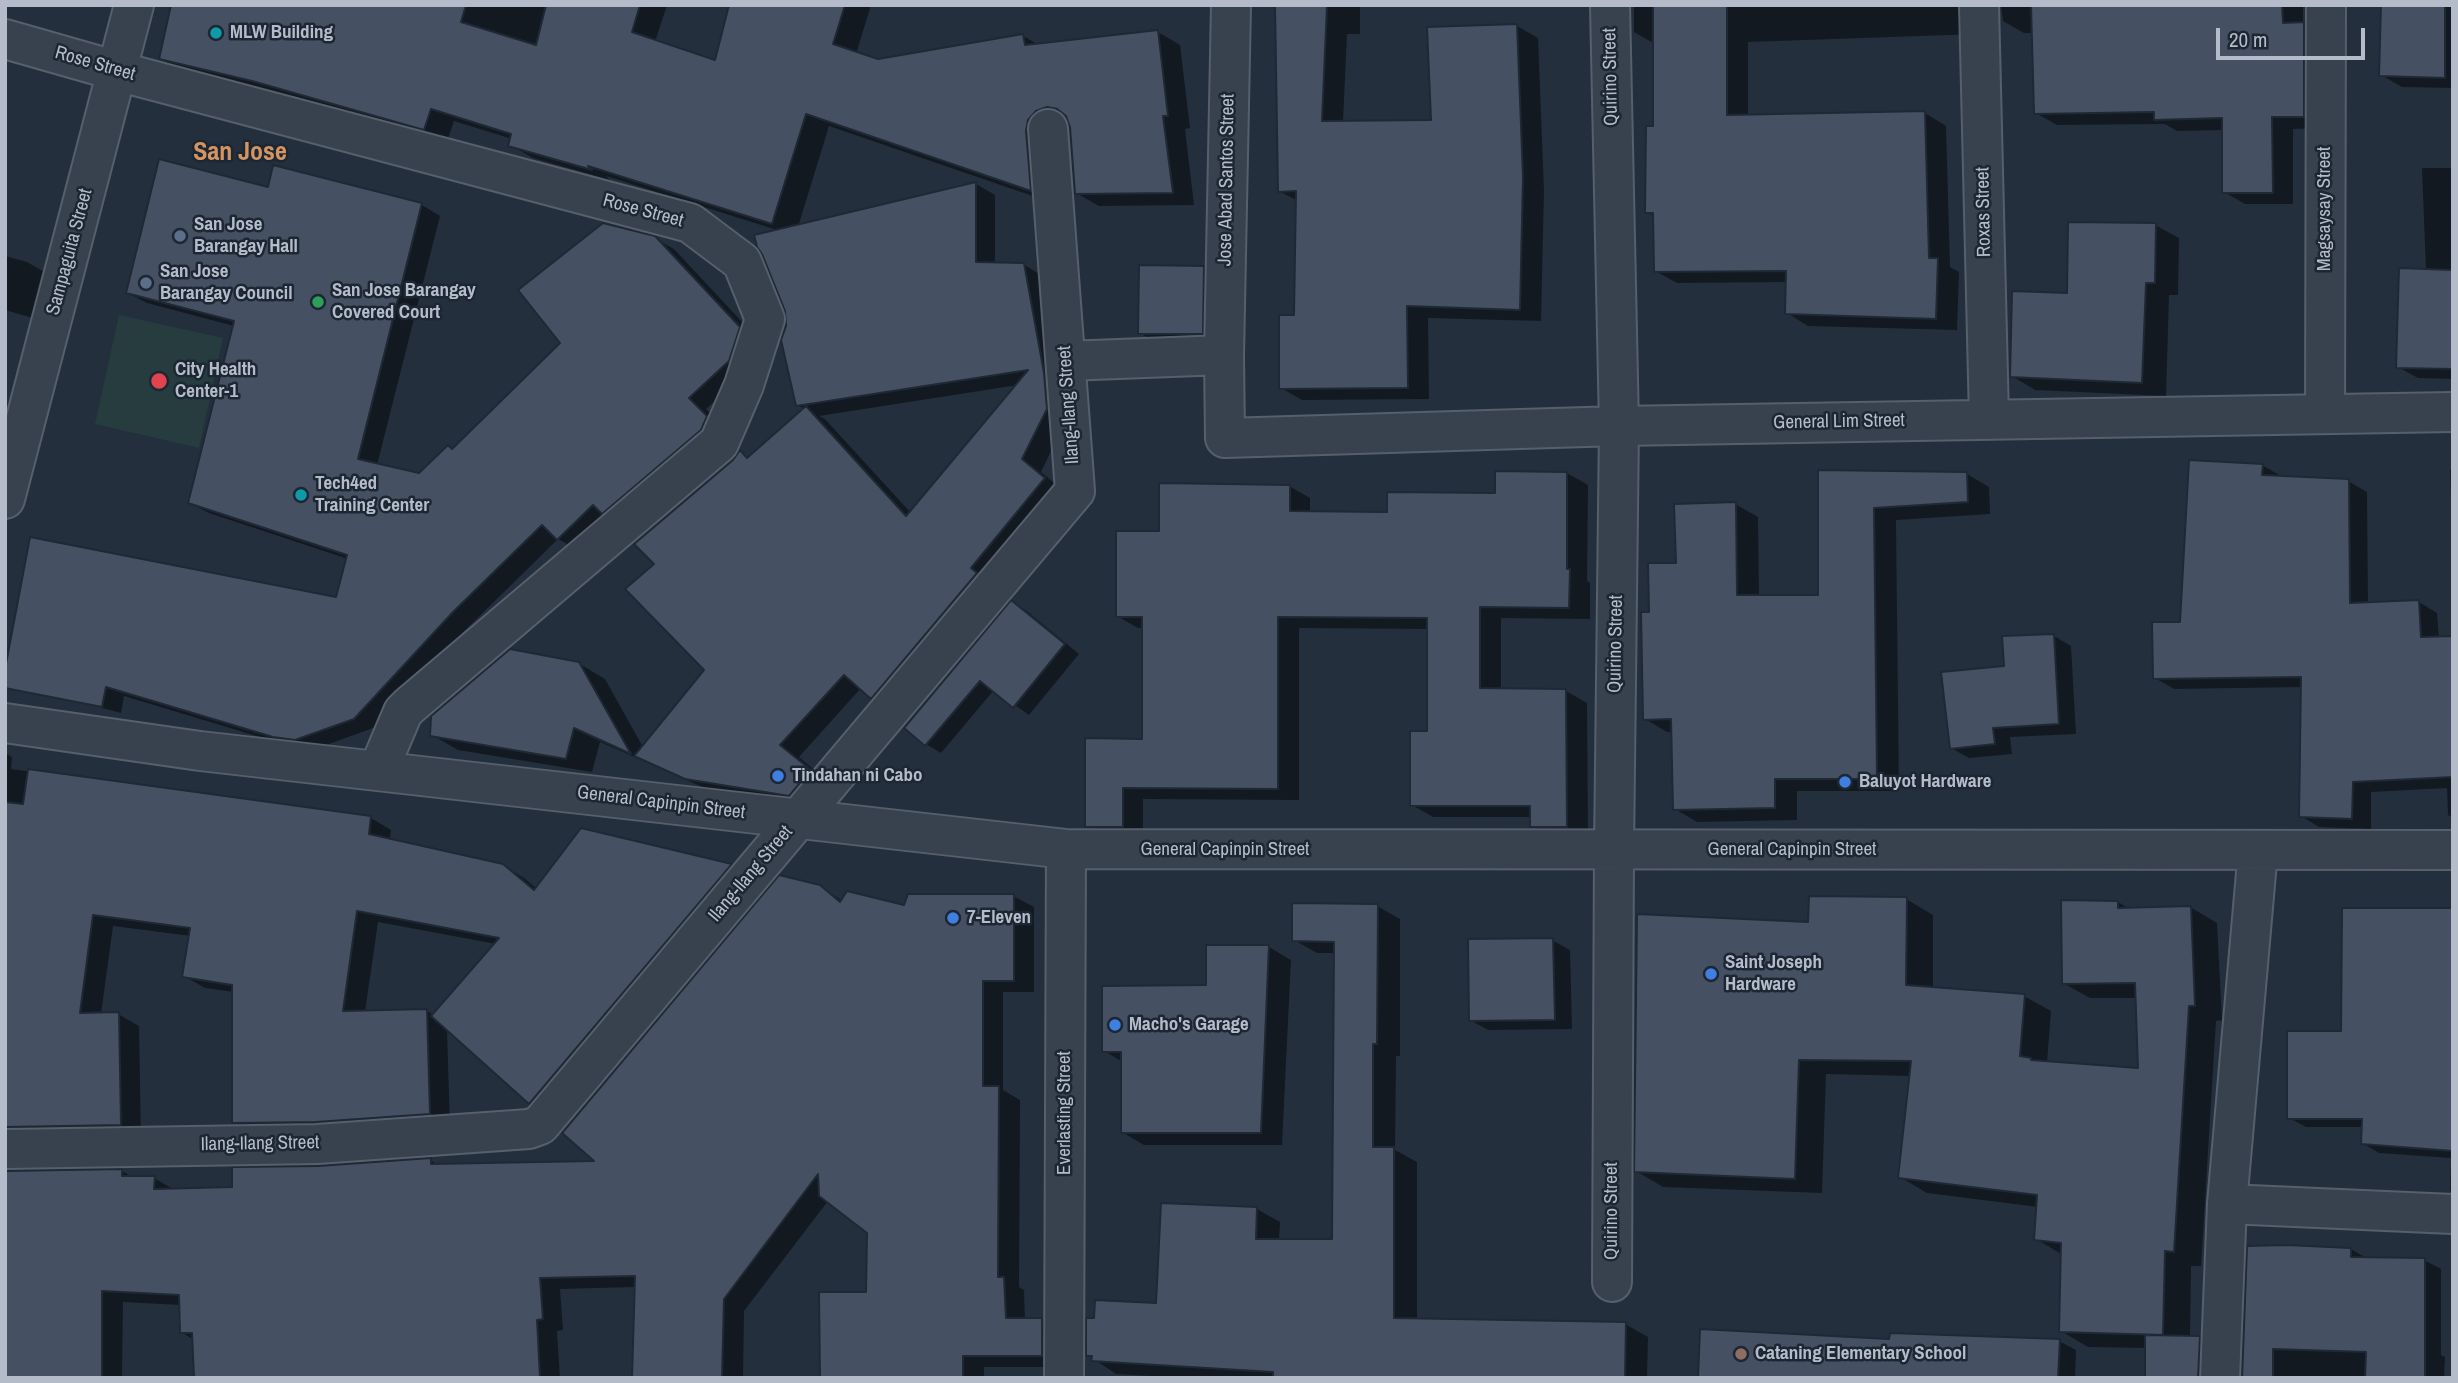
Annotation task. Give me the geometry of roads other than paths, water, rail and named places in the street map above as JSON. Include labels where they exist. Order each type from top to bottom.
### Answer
[{"type":"street","name":"Sampaguita Street","points":[[5,499],[134,5]]},
{"type":"street","name":"Jose Abad Santos Street","points":[[1225,438],[1224,355],[1231,5]]},
{"type":"street","name":"Quirino Street","points":[[1609,5],[1619,426],[1612,1282]]},
{"type":"street","name":"Roxas Street","points":[[1979,5],[1989,419]]},
{"type":"street","name":"Magsaysay Street","points":[[2325,413],[2326,5]]},
{"type":"street","name":"Rose Street","points":[[5,39],[690,223],[742,262],[765,319],[744,385],[719,443],[409,706],[403,712],[378,771]]},
{"type":"street","name":"Ilang-Ilang Street","points":[[5,1149],[317,1144],[529,1129],[540,1125],[1075,491],[1048,129]]},
{"type":"street","points":[[1066,361],[1224,355]]},
{"type":"street","name":"General Lim Street","points":[[1225,438],[1619,426],[2453,412]]},
{"type":"street","name":"General Capinpin Street","points":[[5,723],[200,751],[1066,849],[2453,850]]},
{"type":"street","name":"Everlasting Street","points":[[1064,1378],[1066,849]]},
{"type":"street","points":[[2220,1378],[2227,1204],[2258,850]]},
{"type":"street","points":[[2227,1204],[2453,1214]]},
{"type":"place","name":"MLW Building","points":[[216,33]]},
{"type":"place","name":"San Jose Barangay Hall","points":[[180,236]]},
{"type":"place","name":"San Jose Barangay Council","points":[[146,283]]},
{"type":"place","name":"San Jose Barangay Covered Court","points":[[318,302]]},
{"type":"place","name":"City Health Center-1","points":[[159,381]]},
{"type":"place","name":"Tech4ed Training Center","points":[[301,495]]},
{"type":"place","name":"Tindahan ni Cabo","points":[[778,776]]},
{"type":"place","name":"Baluyot Hardware","points":[[1845,782]]},
{"type":"place","name":"7-Eleven","points":[[953,918]]},
{"type":"place","name":"Saint Joseph Hardware","points":[[1711,974]]},
{"type":"place","name":"Macho's Garage","points":[[1115,1025]]},
{"type":"place","name":"Cataning Elementary School","points":[[1741,1354]]},
{"type":"district","name":"San Jose","points":[[240,153]]}]
